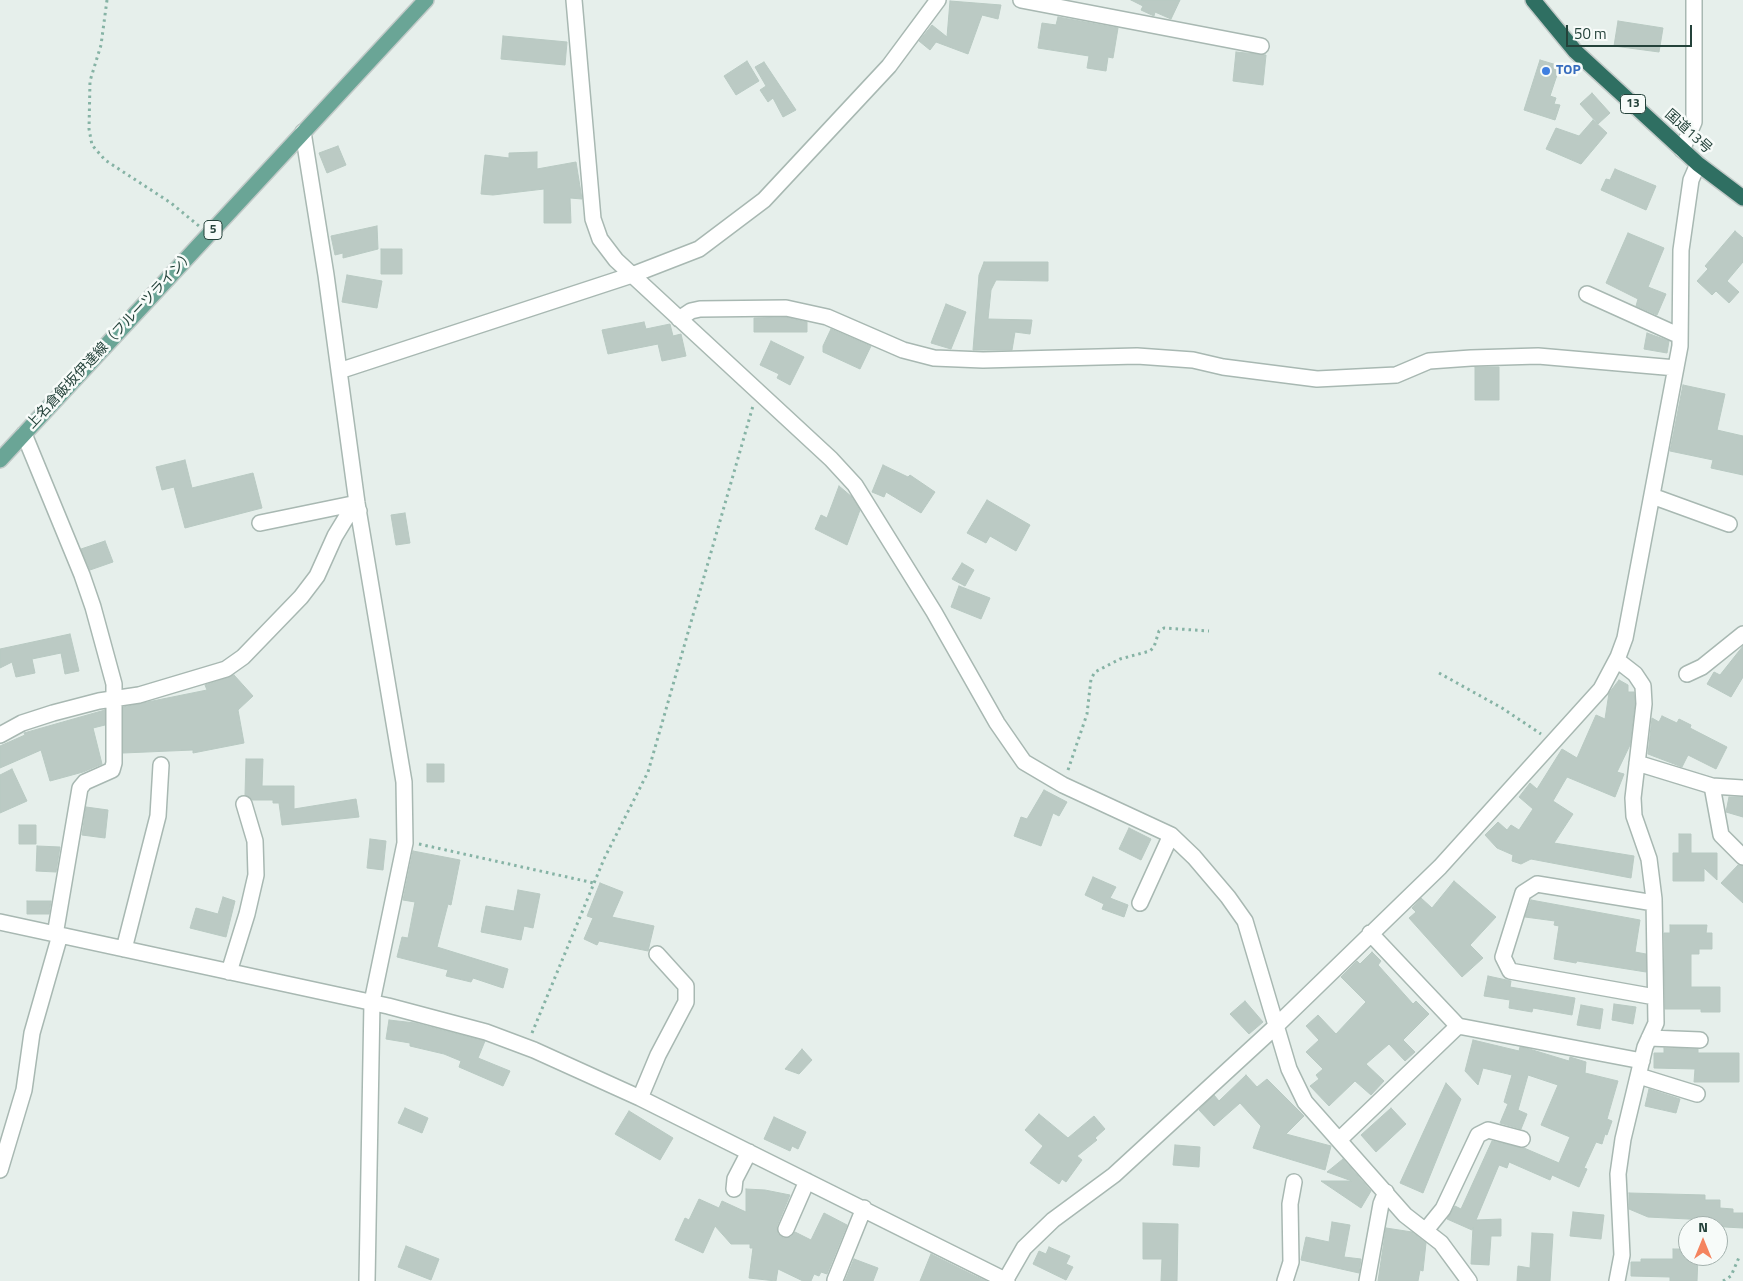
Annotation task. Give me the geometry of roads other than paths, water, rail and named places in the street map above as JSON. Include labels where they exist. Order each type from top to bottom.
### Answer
[{"type":"highway","name":"国道13号","points":[[1533,0],[1575,51],[1682,150],[1743,198]]},
{"type":"main road","name":"上名倉飯坂伊達線（フルーツライン）","points":[[0,460],[426,0]]},
{"type":"street","points":[[574,0],[593,219],[600,239],[616,260],[831,458],[855,485],[934,612],[1013,748],[1024,762],[1063,784],[1171,835],[1199,864],[1245,921],[1256,951],[1275,1027],[1288,1069],[1305,1102],[1405,1215],[1440,1243],[1469,1281]]},
{"type":"street","points":[[339,371],[632,275],[699,248],[764,200],[888,66],[938,0]]},
{"type":"street","points":[[1021,0],[1261,46]]},
{"type":"street","points":[[1682,150],[1694,122],[1694,0]]},
{"type":"street","points":[[303,132],[358,507],[404,782],[405,843],[372,1002],[367,1281]]},
{"type":"street","points":[[0,922],[372,1002],[451,1022],[526,1047],[640,1098],[864,1208],[1006,1281],[1024,1248],[1053,1220],[1114,1175],[1275,1027],[1440,867],[1601,689],[1617,660],[1625,638],[1676,368],[1680,336],[1682,250],[1691,180],[1698,164]]},
{"type":"street","points":[[1587,294],[1680,336]]},
{"type":"street","points":[[679,319],[691,311],[700,309],[786,308],[827,317],[903,350],[934,358],[983,360],[1136,356],[1193,360],[1223,367],[1317,379],[1396,375],[1430,362],[1471,358],[1538,356],[1676,368]]},
{"type":"street","points":[[1,1165],[24,1090],[32,1033],[58,935],[80,788],[85,782],[112,770],[114,763],[114,684],[93,607],[24,434]]},
{"type":"street","points":[[1652,496],[1729,524]]},
{"type":"street","points":[[260,523],[358,507]]},
{"type":"street","points":[[0,735],[22,723],[99,701],[190,681],[226,668],[243,657],[301,597],[317,576],[335,536],[349,514],[358,507]]},
{"type":"street","points":[[1687,674],[1702,667],[1743,634]]},
{"type":"street","points":[[1617,660],[1635,674],[1642,686],[1644,704],[1633,798],[1634,816],[1649,859],[1654,903],[1656,1023],[1649,1038],[1640,1068],[1623,1139],[1618,1174],[1622,1255],[1617,1281]]},
{"type":"street","points":[[1637,763],[1712,786],[1743,788]]},
{"type":"street","points":[[124,949],[158,816],[161,765]]},
{"type":"street","points":[[1712,786],[1721,835],[1743,857]]},
{"type":"street","points":[[229,972],[247,914],[256,875],[255,841],[244,804]]},
{"type":"street","points":[[1140,903],[1171,835]]},
{"type":"street","points":[[1654,903],[1537,884],[1523,893],[1503,957],[1510,971],[1655,997]]},
{"type":"street","points":[[1370,933],[1458,1026],[1640,1068],[1697,1094]]},
{"type":"street","points":[[640,1098],[658,1055],[686,1002],[686,986],[657,954]]},
{"type":"street","points":[[1339,1140],[1458,1026]]},
{"type":"street","points":[[1649,1038],[1700,1040]]},
{"type":"street","points":[[1426,1230],[1443,1209],[1478,1135],[1488,1130],[1522,1139]]},
{"type":"street","points":[[734,1189],[735,1179],[749,1152]]},
{"type":"street","points":[[786,1229],[807,1180]]},
{"type":"street","points":[[1286,1281],[1290,1262],[1290,1204],[1294,1182]]},
{"type":"street","points":[[1367,1281],[1380,1204],[1386,1192]]},
{"type":"street","points":[[835,1280],[864,1208]]},
{"type":"place","name":"TOP","points":[[1546,71]]}]
